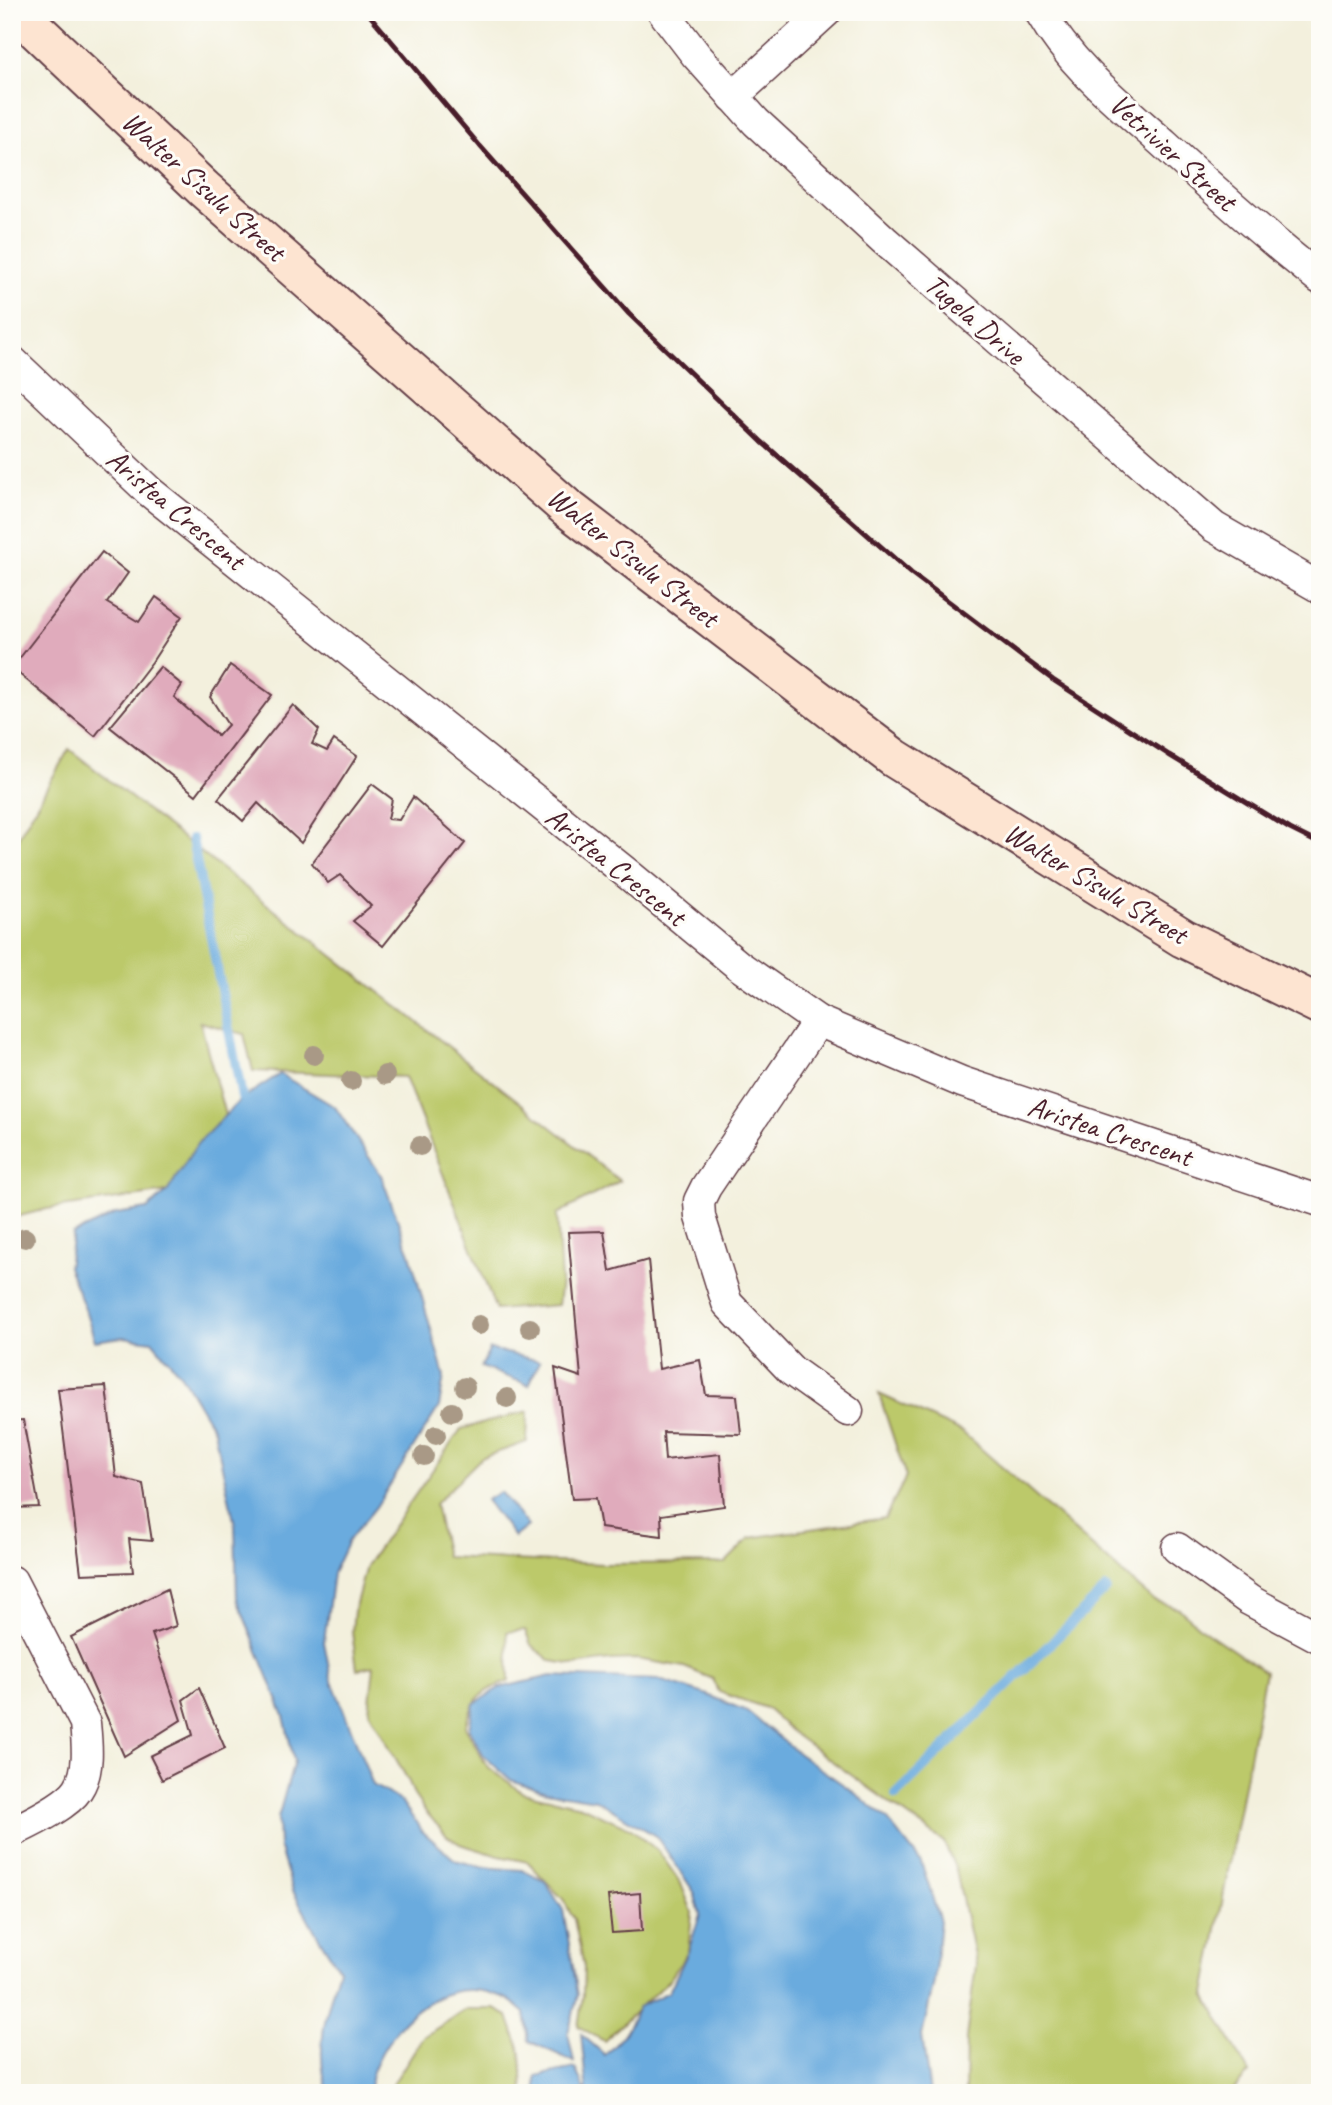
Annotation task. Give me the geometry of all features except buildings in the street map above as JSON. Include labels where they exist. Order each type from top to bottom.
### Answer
[{"type":"main road","name":"Walter Sisulu Street","points":[[17,12],[204,189],[566,507],[894,758],[1183,938],[1320,1005]]},
{"type":"street","name":"Tugela Drive","points":[[663,12],[696,55],[756,122],[884,240],[1214,527],[1320,589]]},
{"type":"street","points":[[733,96],[826,12]]},
{"type":"street","name":"Vetrivier Street","points":[[1040,12],[1056,40],[1101,88],[1265,236],[1320,279]]},
{"type":"street","name":"Aristea Crescent","points":[[12,361],[150,492],[629,874],[738,965],[818,1021],[962,1082],[1320,1201]]},
{"type":"street","points":[[818,1021],[706,1187],[699,1201],[700,1217],[727,1303],[792,1371],[849,1410]]},
{"type":"street","points":[[1177,1548],[1249,1600],[1320,1638]]},
{"type":"street","points":[[12,1581],[85,1723],[87,1748],[85,1772],[78,1790],[43,1817],[12,1832]]},
{"type":"green space","points":[[69,749],[620,1181],[557,1214],[561,1281],[558,1305],[496,1310],[405,1077],[253,1071],[244,1034],[200,1022],[225,1115],[167,1192],[47,1209],[12,1218],[12,848]]},
{"type":"green space","points":[[879,1394],[962,1432],[1153,1600],[1179,1609],[1202,1629],[1265,1672],[1205,1994],[1249,2073],[1231,2093],[965,2093],[966,2038],[976,1965],[956,1870],[944,1842],[797,1736],[766,1708],[719,1692],[713,1679],[684,1667],[637,1659],[575,1665],[551,1661],[531,1645],[525,1630],[507,1632],[509,1681],[480,1696],[465,1727],[487,1766],[523,1793],[581,1806],[630,1828],[659,1852],[681,1884],[692,1912],[688,1952],[670,1979],[604,2041],[578,2026],[584,1967],[574,1919],[563,1899],[528,1862],[460,1844],[447,1836],[414,1795],[369,1711],[374,1666],[357,1669],[352,1632],[354,1611],[366,1566],[461,1429],[528,1411],[527,1442],[481,1458],[435,1504],[446,1557],[603,1564],[725,1563],[750,1538],[885,1518],[906,1477]]},
{"type":"green space","points":[[467,2009],[495,2009],[508,2016],[521,2053],[523,2093],[393,2093],[393,2084],[423,2037]]},
{"type":"water","points":[[280,1074],[335,1107],[381,1175],[410,1254],[444,1376],[439,1407],[376,1507],[348,1541],[333,1573],[324,1642],[331,1678],[373,1785],[401,1801],[422,1831],[455,1860],[481,1867],[522,1870],[545,1881],[563,1910],[578,1995],[568,2033],[574,2062],[529,2041],[525,2013],[509,2000],[484,1991],[466,1990],[448,1993],[432,2000],[404,2022],[392,2036],[375,2067],[371,2077],[372,2093],[329,2093],[324,2078],[322,2046],[326,2015],[339,1969],[293,1891],[279,1846],[278,1818],[294,1761],[284,1716],[237,1599],[235,1525],[214,1430],[181,1375],[152,1341],[123,1337],[95,1341],[68,1267],[73,1234],[116,1214],[147,1209],[167,1192],[197,1144],[241,1099]]},
{"type":"water","points":[[490,1349],[540,1361],[529,1385],[481,1367]]},
{"type":"water","points":[[500,1492],[528,1526],[514,1537],[486,1500]]},
{"type":"water","points":[[551,1676],[659,1680],[747,1711],[799,1754],[887,1819],[921,1862],[940,1921],[934,1982],[922,2036],[930,2093],[587,2093],[581,2034],[605,2055],[624,2033],[638,2007],[669,1992],[688,1952],[700,1914],[694,1892],[657,1837],[596,1800],[546,1792],[511,1780],[484,1756],[469,1729],[474,1704],[499,1688]]},
{"type":"water","points":[[575,2068],[586,2093],[537,2093],[536,2076]]},
{"type":"waterway","points":[[192,839],[242,1097]]},
{"type":"waterway","points":[[896,1795],[1106,1589]]},
{"type":"railway","points":[[367,12],[480,146],[629,314],[762,442],[911,573],[1053,680],[1169,755],[1290,829],[1320,844]]}]
